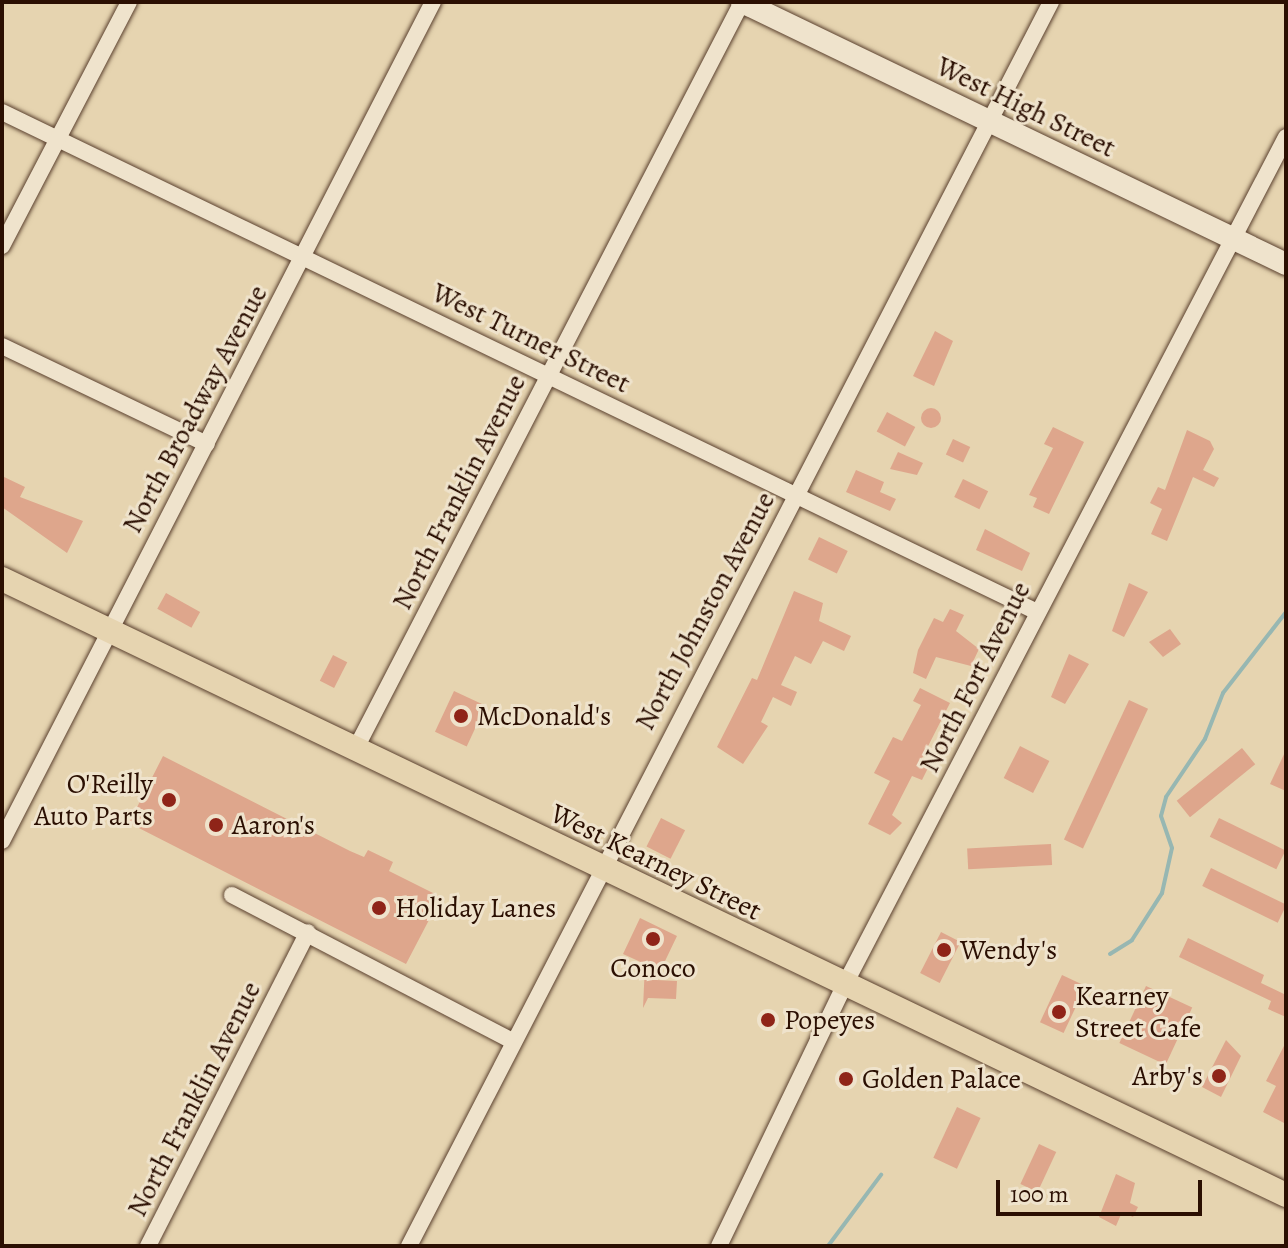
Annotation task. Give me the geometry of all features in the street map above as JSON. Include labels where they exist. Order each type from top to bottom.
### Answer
[{"type":"main road","name":"West Kearney Street","points":[[2,579],[844,986],[1286,1195]]},
{"type":"street","points":[[2,246],[129,2]]},
{"type":"street","name":"North Broadway Avenue","points":[[2,841],[9,811],[207,444],[433,2]]},
{"type":"street","name":"West High Street","points":[[742,2],[1286,264]]},
{"type":"street","name":"North Franklin Avenue","points":[[355,750],[742,2]]},
{"type":"street","name":"North Johnston Avenue","points":[[409,1246],[600,868],[1051,2]]},
{"type":"street","name":"West Turner Street","points":[[2,112],[1037,612]]},
{"type":"street","name":"North Fort Avenue","points":[[719,1246],[844,986],[1286,137]]},
{"type":"street","points":[[2,346],[207,444]]},
{"type":"street","points":[[232,895],[513,1041]]},
{"type":"street","name":"North Franklin Avenue","points":[[148,1246],[308,932]]},
{"type":"building","points":[[935,331],[953,341],[934,386],[913,376]]},
{"type":"building","points":[[927,408],[935,408],[941,418],[935,428],[927,428],[921,422],[921,414]]},
{"type":"building","points":[[887,412],[915,427],[905,446],[877,431]]},
{"type":"building","points":[[1053,427],[1084,442],[1049,514],[1033,507],[1037,498],[1029,495],[1053,448],[1044,444]]},
{"type":"building","points":[[1187,430],[1210,441],[1214,449],[1203,470],[1219,478],[1214,487],[1193,477],[1167,541],[1151,534],[1162,509],[1150,503],[1158,487],[1165,490]]},
{"type":"building","points":[[953,439],[970,447],[963,462],[946,454]]},
{"type":"building","points":[[898,452],[923,463],[917,475],[890,469]]},
{"type":"building","points":[[856,470],[884,482],[880,492],[896,499],[890,511],[846,492]]},
{"type":"building","points":[[2,476],[25,487],[20,497],[83,521],[67,553],[2,507]]},
{"type":"building","points":[[963,479],[988,491],[979,509],[954,497]]},
{"type":"building","points":[[985,529],[1030,553],[1022,571],[976,550]]},
{"type":"building","points":[[819,537],[848,551],[837,573],[808,559]]},
{"type":"building","points":[[1129,583],[1148,592],[1124,637],[1112,631]]},
{"type":"building","points":[[794,591],[823,603],[819,621],[851,636],[844,651],[823,641],[811,664],[795,656],[781,685],[797,692],[791,706],[773,697],[761,722],[768,726],[743,764],[717,747],[752,678],[757,680]]},
{"type":"building","points":[[166,593],[200,612],[191,628],[157,609]]},
{"type":"building","points":[[950,609],[964,615],[956,631],[979,649],[971,666],[936,657],[926,679],[913,673],[918,650],[934,618],[943,622]]},
{"type":"building","points":[[1170,629],[1181,644],[1163,657],[1149,642]]},
{"type":"building","points":[[1069,654],[1089,664],[1065,704],[1051,697]]},
{"type":"building","points":[[333,655],[347,662],[334,688],[320,681]]},
{"type":"building","points":[[920,688],[950,703],[922,758],[930,764],[922,780],[912,776],[892,815],[902,823],[890,835],[868,824],[890,781],[874,773],[893,737],[902,741],[921,705],[913,701]]},
{"type":"building","name":"McDonald's","points":[[454,691],[486,706],[467,747],[435,732]]},
{"type":"building","points":[[1129,700],[1148,709],[1083,848],[1064,840]]},
{"type":"building","points":[[1020,746],[1049,761],[1033,793],[1004,778]]},
{"type":"building","points":[[1242,748],[1255,764],[1190,817],[1177,801]]},
{"type":"building","points":[[1286,750],[1286,791],[1270,784]]},
{"type":"building","points":[[163,756],[350,851],[364,857],[368,850],[393,862],[389,871],[441,897],[406,964],[129,823]]},
{"type":"building","points":[[661,818],[685,830],[671,859],[646,847]]},
{"type":"building","points":[[1219,818],[1286,850],[1276,869],[1210,837]]},
{"type":"building","points":[[1051,844],[1052,865],[968,869],[967,848]]},
{"type":"building","points":[[1211,868],[1286,905],[1278,923],[1202,886]]},
{"type":"building","points":[[640,918],[677,936],[656,980],[677,981],[676,999],[648,998],[643,1008],[645,964],[623,954]]},
{"type":"building","name":"Wendy's","points":[[941,932],[961,942],[940,983],[920,973]]},
{"type":"building","points":[[1188,938],[1264,975],[1261,983],[1286,995],[1286,1017],[1268,1009],[1271,1001],[1179,957]]},
{"type":"building","name":"Kearney Street Cafe","points":[[1062,975],[1086,986],[1064,1033],[1040,1022]]},
{"type":"building","points":[[1146,986],[1192,1008],[1166,1065],[1119,1043]]},
{"type":"building","name":"Arby's","points":[[1226,1040],[1241,1056],[1221,1097],[1202,1087]]},
{"type":"building","points":[[1286,1042],[1286,1124],[1263,1112],[1276,1086],[1266,1081]]},
{"type":"building","points":[[957,1107],[981,1118],[957,1169],[933,1158]]},
{"type":"building","points":[[1039,1144],[1056,1152],[1038,1192],[1020,1184]]},
{"type":"building","points":[[1116,1174],[1135,1183],[1130,1203],[1138,1207],[1133,1217],[1122,1212],[1116,1226],[1099,1217]]},
{"type":"waterway","points":[[1110,954],[1132,940],[1162,893],[1172,848],[1161,816],[1166,797],[1205,739],[1223,693],[1286,612]]},
{"type":"waterway","points":[[828,1246],[881,1175]]},
{"type":"place","name":"McDonald's","points":[[461,716]]},
{"type":"place","name":"O'Reilly Auto Parts","points":[[169,800]]},
{"type":"place","name":"Aaron's","points":[[216,825]]},
{"type":"place","name":"Holiday Lanes","points":[[379,908]]},
{"type":"place","name":"Conoco","points":[[653,939]]},
{"type":"place","name":"Wendy's","points":[[944,950]]},
{"type":"place","name":"Kearney Street Cafe","points":[[1059,1012]]},
{"type":"place","name":"Popeyes","points":[[768,1020]]},
{"type":"place","name":"Arby's","points":[[1219,1076]]},
{"type":"place","name":"Golden Palace","points":[[846,1079]]}]
